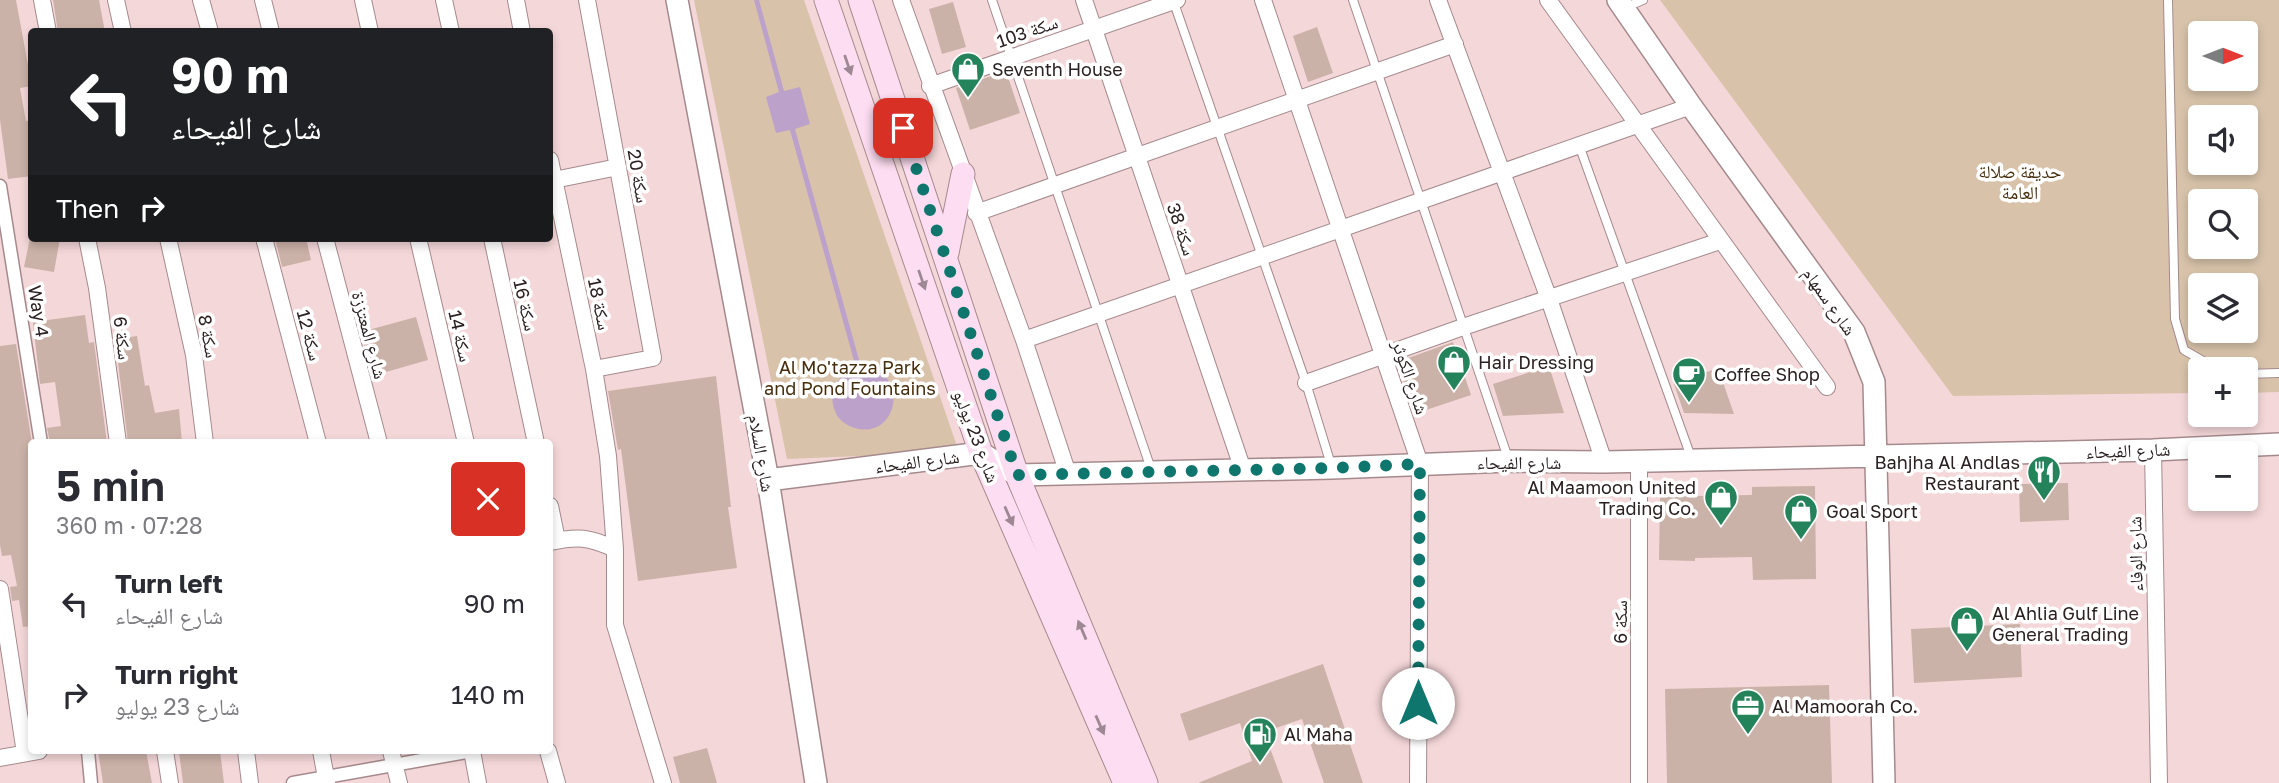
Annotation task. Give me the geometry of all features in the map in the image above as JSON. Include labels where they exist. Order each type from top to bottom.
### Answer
[{"type":"main road","name":"شارع 23 يوليو","points":[[825,0],[981,453],[1125,783]]},
{"type":"main road","name":"شارع 23 يوليو","points":[[860,0],[1017,475],[1146,783]]},
{"type":"main road","points":[[946,256],[963,174]]},
{"type":"street","points":[[42,0],[47,28]]},
{"type":"street","points":[[116,0],[122,28]]},
{"type":"street","points":[[201,0],[208,28]]},
{"type":"street","points":[[263,0],[270,28]]},
{"type":"street","points":[[363,0],[369,28]]},
{"type":"street","points":[[444,0],[450,28]]},
{"type":"street","points":[[516,0],[521,28]]},
{"type":"street","name":"سكة 20","points":[[587,0],[653,358],[594,369]]},
{"type":"street","name":"شارع السلام","points":[[677,0],[768,480],[816,783]]},
{"type":"street","points":[[901,0],[1024,340],[1068,474]]},
{"type":"street","name":"سكة 38","points":[[1084,0],[1244,470]]},
{"type":"street","name":"سكة 103","points":[[930,86],[1175,0]]},
{"type":"street","name":"شارع الكوثر","points":[[1263,0],[1420,464],[1418,783]]},
{"type":"street","points":[[1438,0],[1549,299],[1604,462]]},
{"type":"street","points":[[1548,0],[1827,387]]},
{"type":"street","name":"شارع سمهام","points":[[1628,3],[1690,106],[1854,332],[1874,382],[1885,783]]},
{"type":"street","points":[[976,213],[1455,44]]},
{"type":"street","points":[[1024,340],[1690,106]]},
{"type":"street","points":[[554,180],[618,167]]},
{"type":"street","name":"سكة 18","points":[[553,175],[594,369],[608,456],[615,549]]},
{"type":"street","name":"Way 4","points":[[0,186],[40,439]]},
{"type":"street","points":[[1306,383],[1720,241]]},
{"type":"street","name":"سكة 6","points":[[88,242],[97,288],[117,439]]},
{"type":"street","name":"سكة 8","points":[[169,242],[194,355],[204,439]]},
{"type":"street","name":"سكة 12","points":[[265,242],[317,439]]},
{"type":"street","name":"شارع المعتززة","points":[[326,242],[378,439]]},
{"type":"street","name":"سكة 14","points":[[419,242],[465,439]]},
{"type":"street","name":"سكة 16","points":[[493,242],[535,439]]},
{"type":"street","name":"شارع الفيحاء","points":[[768,480],[981,453],[1017,475],[1509,461],[1604,462],[2153,450],[2279,444]]},
{"type":"street","name":"شارع الوفاء","points":[[2153,450],[2159,783]]},
{"type":"street","name":"سكة 6","points":[[1639,461],[1639,783]]},
{"type":"street","points":[[553,541],[594,539],[615,549],[615,625],[663,783]]},
{"type":"street","points":[[0,589],[28,732]]},
{"type":"street","points":[[0,758],[28,753]]},
{"type":"street","points":[[88,754],[91,783]]},
{"type":"street","points":[[165,754],[170,783]]},
{"type":"street","points":[[246,754],[250,783]]},
{"type":"street","points":[[322,754],[327,780]]},
{"type":"street","points":[[293,783],[327,780],[393,757],[432,754]]},
{"type":"street","points":[[473,754],[478,783]]},
{"type":"street","points":[[549,754],[557,783]]},
{"type":"street","points":[[393,757],[399,783]]},
{"type":"lane","points":[[992,0],[1152,472]]},
{"type":"lane","points":[[1175,0],[1306,383],[1332,468]]},
{"type":"lane","points":[[1353,0],[1509,461]]},
{"type":"lane","points":[[2168,0],[2175,319],[2184,349],[2197,357]]},
{"type":"lane","points":[[1579,145],[1692,460]]},
{"type":"lane","points":[[2258,374],[2279,373]]},
{"type":"green space","name":"Al Mo'tazza Park and Pond Fountains","points":[[694,0],[804,0],[959,452],[787,459]]},
{"type":"green space","name":"حديقة صلالة العامة","points":[[1660,0],[2279,0],[2279,392],[2258,393],[2258,357],[2188,357],[2188,393],[1953,396]]},
{"type":"shaded area","points":[[754,0],[759,0],[784,91],[800,87],[810,124],[795,129],[861,367],[877,370],[887,379],[893,390],[889,415],[882,424],[870,429],[846,424],[838,417],[833,404],[833,391],[839,379],[856,368],[790,130],[776,133],[766,97],[779,92]]},
{"type":"building","points":[[0,0],[16,0],[28,65],[28,87],[20,88],[28,121],[28,176],[8,179],[0,120]]},
{"type":"building","points":[[53,0],[99,0],[104,28],[57,28]]},
{"type":"building","points":[[953,2],[966,47],[942,54],[929,9]]},
{"type":"building","points":[[1317,27],[1333,73],[1308,82],[1293,36]]},
{"type":"building","points":[[1006,71],[1020,113],[970,130],[956,88]]},
{"type":"building","points":[[29,242],[59,242],[54,272],[24,267]]},
{"type":"building","points":[[276,242],[307,242],[311,260],[282,267]]},
{"type":"building","points":[[85,315],[89,343],[94,342],[106,439],[49,439],[47,428],[61,426],[55,382],[40,384],[33,322]]},
{"type":"building","points":[[416,317],[428,360],[372,376],[361,332]]},
{"type":"building","points":[[137,336],[145,386],[149,385],[155,413],[179,409],[182,439],[128,439],[115,339]]},
{"type":"building","points":[[1453,342],[1471,395],[1414,414],[1397,362]]},
{"type":"building","points":[[16,344],[31,439],[28,439],[28,626],[23,627],[19,600],[12,601],[10,587],[17,586],[11,555],[2,556],[0,545],[0,346]]},
{"type":"building","points":[[1549,366],[1564,413],[1503,416],[1493,384]]},
{"type":"building","points":[[1718,368],[1734,414],[1684,413],[1674,384]]},
{"type":"building","points":[[716,376],[731,507],[728,507],[737,568],[638,581],[621,449],[618,450],[608,391]]},
{"type":"building","name":"Bahjha Al Andlas Restaurant","points":[[2068,483],[2069,520],[2020,522],[2019,484]]},
{"type":"building","points":[[1667,486],[1696,486],[1696,496],[1752,495],[1752,487],[1815,486],[1816,579],[1753,580],[1752,557],[1695,558],[1695,561],[1659,560],[1660,498]]},
{"type":"building","name":"Al Ahlia Gulf Line General Trading","points":[[2020,624],[2022,677],[1914,683],[1911,629]]},
{"type":"building","points":[[1323,664],[1363,783],[1324,783],[1302,719],[1264,732],[1283,783],[1198,783],[1252,761],[1240,723],[1189,741],[1180,714]]},
{"type":"building","name":"Al Mamoorah Co.","points":[[1829,685],[1832,783],[1667,783],[1665,689]]},
{"type":"building","points":[[707,748],[717,783],[680,783],[673,757]]},
{"type":"building","points":[[98,754],[147,754],[152,783],[103,783]]},
{"type":"building","points":[[179,754],[220,754],[224,783],[183,783]]},
{"type":"place","name":"Seventh House","points":[[968,99]]},
{"type":"place","name":"Hair Dressing","points":[[1454,392]]},
{"type":"place","name":"Coffee Shop","points":[[1689,404]]},
{"type":"place","name":"Bahjha Al Andlas Restaurant","points":[[2044,502]]},
{"type":"place","name":"Al Maamoon United Trading Co.","points":[[1721,527]]},
{"type":"place","name":"Goal Sport","points":[[1801,541]]},
{"type":"place","name":"Al Ahlia Gulf Line General Trading","points":[[1967,653]]},
{"type":"place","name":"Al Mamoorah Co.","points":[[1748,736]]},
{"type":"place","name":"Al Maha","points":[[1260,764]]},
{"type":"route","points":[[903,128],[1017,475],[1420,464],[1418,703]]}]
